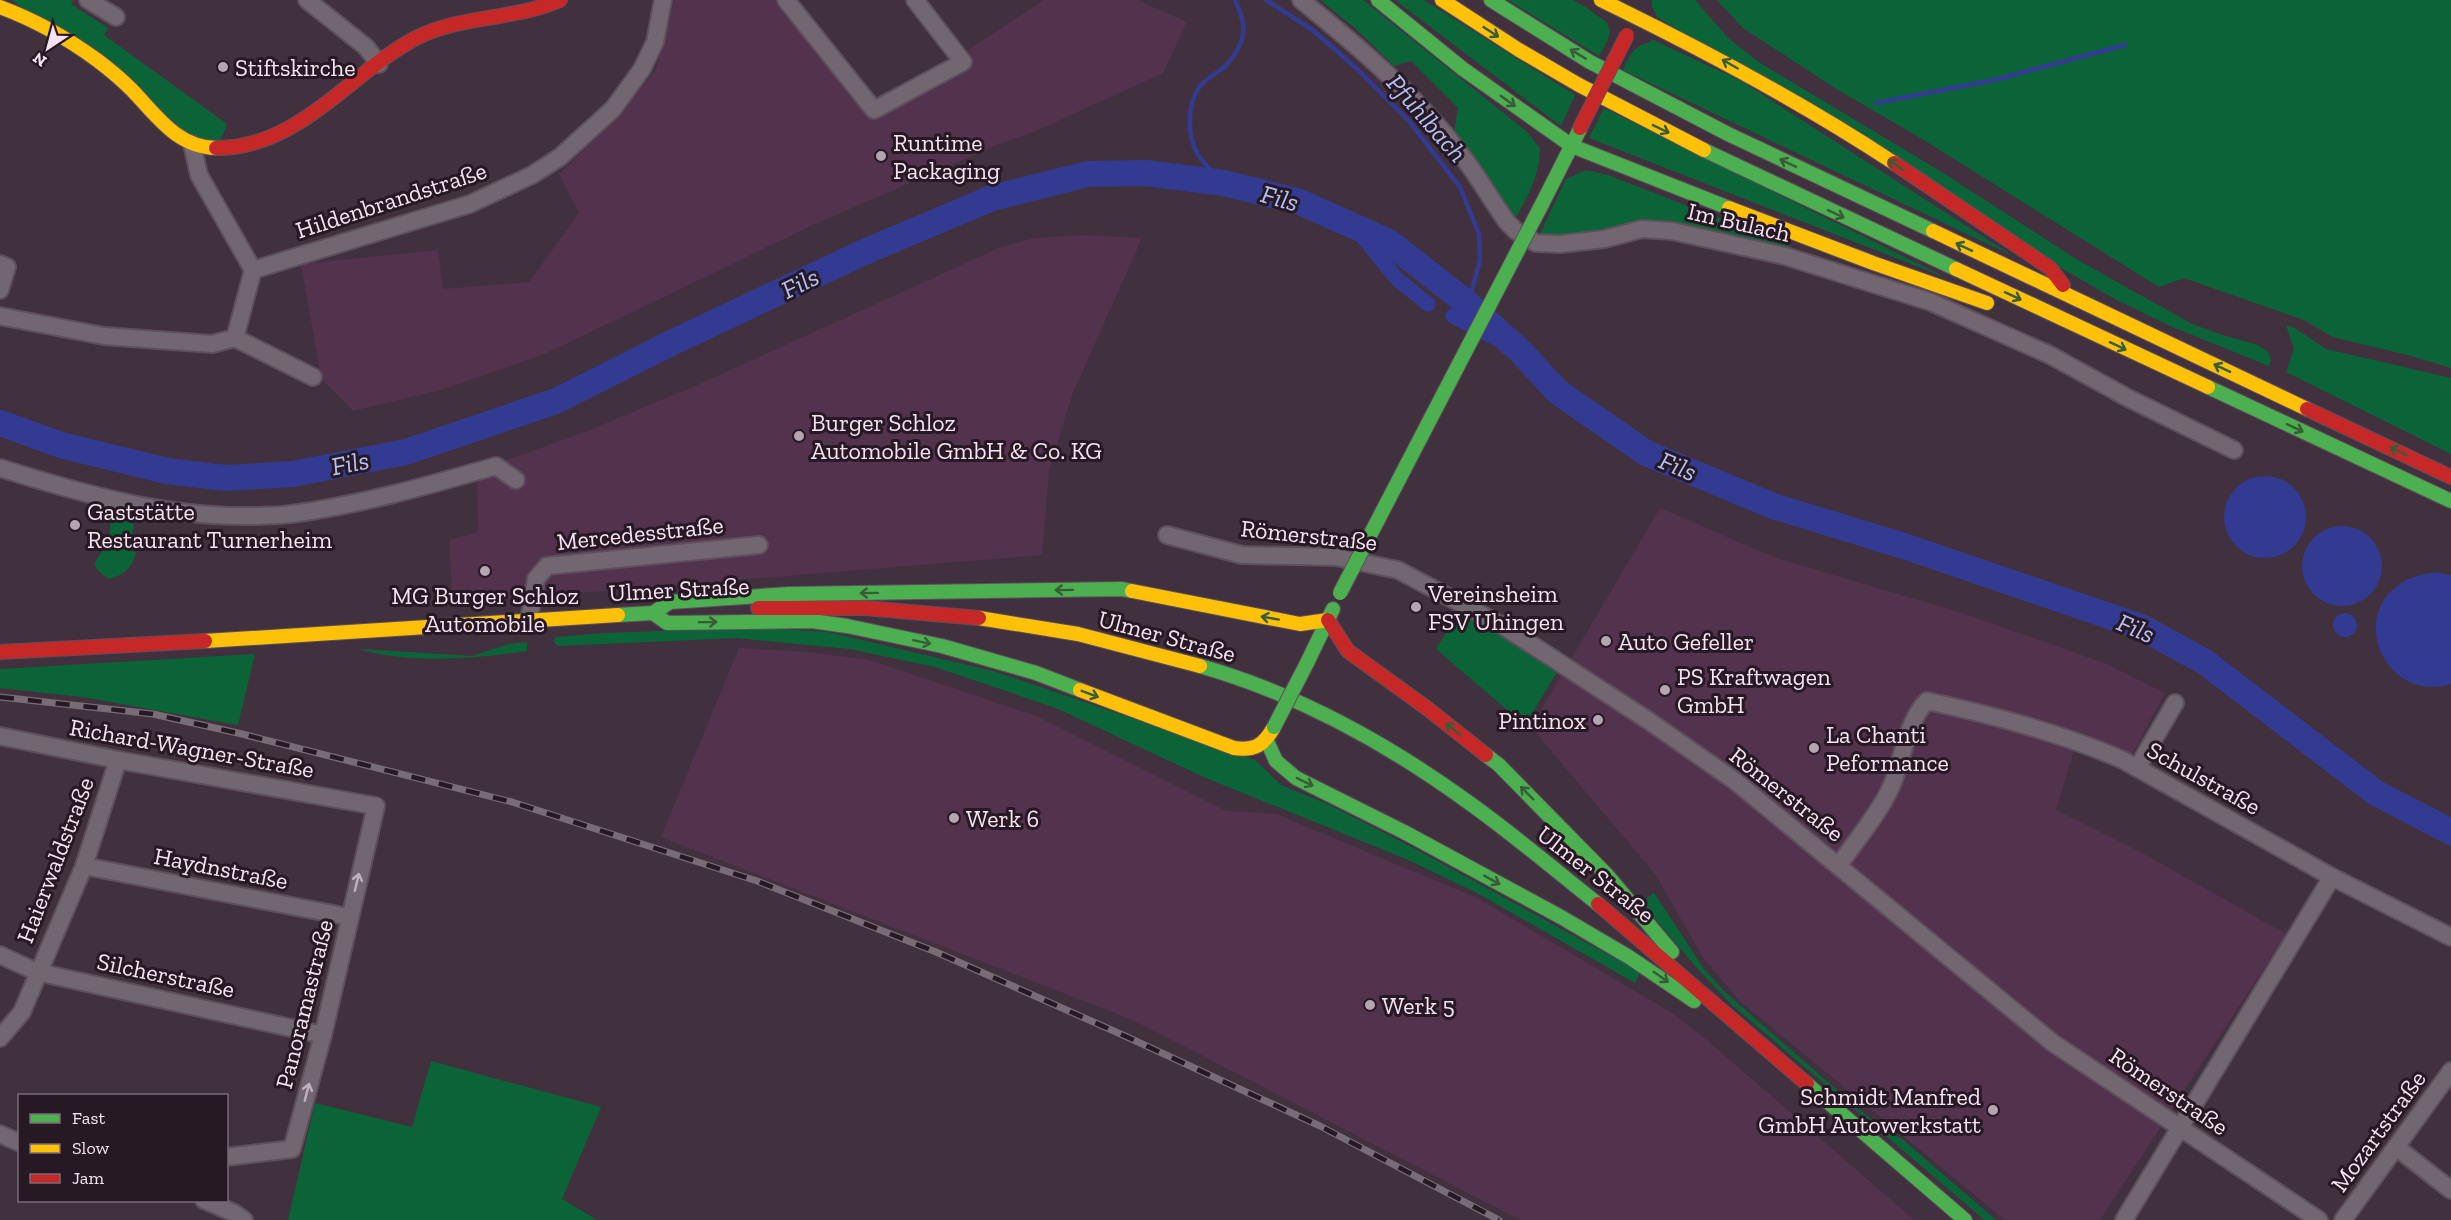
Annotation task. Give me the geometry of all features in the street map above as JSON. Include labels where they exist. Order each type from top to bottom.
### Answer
[{"type":"main road","points":[[6,6],[49,29],[99,62],[123,82],[169,130],[192,144],[217,149],[237,147],[289,128],[314,113],[401,47],[440,28],[502,17],[560,0]]},
{"type":"main road","points":[[1378,0],[1463,69],[1572,146],[1874,263],[2003,309]]},
{"type":"main road","points":[[1443,0],[1519,50],[1649,123],[1810,202],[2451,501]]},
{"type":"main road","points":[[1491,0],[1590,62],[1689,115],[2451,477]]},
{"type":"main road","points":[[1601,0],[1710,53],[1834,124],[2050,268],[2074,299]]},
{"type":"main road","points":[[1328,620],[1300,624],[1122,589],[789,594],[670,602],[653,613],[667,623],[776,620],[847,626],[942,646],[1036,673],[1225,746],[1242,750],[1258,748],[1267,741],[1307,663],[1328,620],[1340,593],[1572,146],[1635,17]]},
{"type":"main road","points":[[2022,315],[2065,321]]},
{"type":"main road","name":"Ulmer Straße","points":[[0,652],[460,627],[529,620],[807,606],[963,614],[1124,643],[1247,681],[1383,748],[1459,796],[1601,905],[1965,1220]]},
{"type":"main road","points":[[1328,620],[1348,651],[1428,709],[1499,765],[1607,875],[1664,940],[1689,979]]},
{"type":"main road","points":[[1267,741],[1276,761],[1296,778],[1441,851],[1585,930],[1660,976],[1713,1016],[1758,1039]]},
{"type":"street","points":[[88,0],[116,17]]},
{"type":"street","points":[[307,0],[366,47],[379,64]]},
{"type":"street","name":"Hildenbrandstraße","points":[[253,270],[470,204],[532,175],[560,157],[613,109],[642,69],[655,42],[663,0]]},
{"type":"street","points":[[786,0],[874,110],[963,62],[915,0]]},
{"type":"street","name":"Im Bulach","points":[[1300,0],[1370,58],[1424,112],[1462,156],[1508,222],[1516,231],[1536,243],[1560,244],[1604,239],[1642,229],[1672,231],[1785,256],[1931,302],[2050,355],[2128,398],[2234,450]]},
{"type":"street","points":[[192,144],[199,175],[253,270],[235,338]]},
{"type":"street","points":[[0,264],[7,267],[0,290]]},
{"type":"street","points":[[0,316],[104,336],[212,344],[235,338],[313,377]]},
{"type":"street","points":[[0,468],[142,507],[230,516],[290,515],[413,490],[496,465],[516,480]]},
{"type":"street","name":"Römerstraße","points":[[1167,535],[1242,555],[1336,557],[1398,570],[1503,626],[1735,781],[2053,1042],[2319,1220]]},
{"type":"street","name":"Mercedesstraße","points":[[529,620],[536,579],[547,566],[759,545]]},
{"type":"street","name":"Schulstraße","points":[[1839,865],[1891,789],[1921,706],[1927,701],[1996,716],[2094,748],[2137,768],[2332,877],[2451,937]]},
{"type":"street","points":[[2137,768],[2175,703]]},
{"type":"street","name":"Richard-Wagner-Straße","points":[[0,736],[118,760],[376,806]]},
{"type":"street","name":"Haierwaldstraße","points":[[0,1038],[22,1012],[84,866],[118,760]]},
{"type":"street","name":"Panoramastraße","points":[[228,1157],[292,1149],[323,1035],[376,806]]},
{"type":"street","name":"Haydnstraße","points":[[84,866],[349,916]]},
{"type":"street","points":[[2124,1220],[2292,947],[2332,877]]},
{"type":"street","name":"Silcherstraße","points":[[0,956],[38,972],[323,1035]]},
{"type":"street","name":"Mozartstraße","points":[[2343,1220],[2451,1071]]},
{"type":"street","points":[[0,1134],[18,1142]]},
{"type":"street","points":[[2396,1147],[2451,1190]]},
{"type":"street","points":[[209,1202],[234,1213],[243,1220]]},
{"type":"shaded area","points":[[674,0],[776,0],[865,109],[956,58],[1044,0],[1137,0],[1187,22],[1163,73],[1038,130],[997,145],[813,225],[547,353],[441,390],[353,411],[321,378],[301,264],[438,250],[443,289],[529,282],[579,213],[559,174],[615,119],[656,70]]},
{"type":"shaded area","points":[[1082,235],[1142,238],[1072,395],[1049,471],[1042,555],[519,598],[453,606],[449,540],[478,532],[477,471],[585,432],[702,383],[999,248],[1034,238]]},
{"type":"shaded area","points":[[2265,476],[2281,479],[2294,488],[2303,501],[2306,517],[2303,533],[2294,546],[2281,555],[2265,558],[2249,555],[2236,546],[2227,533],[2224,517],[2227,501],[2236,488],[2249,479]]},
{"type":"shaded area","points":[[1660,508],[1776,558],[1962,613],[2107,664],[2165,693],[2130,758],[2079,734],[2056,810],[2135,849],[2286,934],[2100,1220],[2005,1220],[1740,1001],[1704,959],[1655,874],[1531,727]]},
{"type":"shaded area","points":[[2342,526],[2357,529],[2370,538],[2379,551],[2382,566],[2379,581],[2370,594],[2357,603],[2342,606],[2327,603],[2314,594],[2305,581],[2302,566],[2305,551],[2314,538],[2327,529]]},
{"type":"shaded area","points":[[2435,572],[2451,575],[2451,684],[2424,686],[2403,678],[2386,662],[2377,642],[2377,619],[2385,598],[2404,581]]},
{"type":"shaded area","points":[[2345,613],[2354,616],[2357,625],[2354,634],[2345,637],[2336,634],[2333,625],[2336,616]]},
{"type":"shaded area","points":[[739,648],[808,652],[870,660],[1039,717],[1227,811],[1276,814],[1477,898],[1672,1013],[1708,1041],[1914,1220],[1520,1220],[1133,1020],[661,837]]},
{"type":"green space","points":[[12,0],[73,0],[71,4],[108,28],[104,35],[227,124],[217,149],[192,144]]},
{"type":"green space","points":[[1320,0],[1363,0],[1526,131],[1540,148],[1538,167],[1515,219],[1506,209],[1477,161],[1454,132],[1458,108],[1411,61],[1394,66],[1355,28]]},
{"type":"green space","points":[[1395,0],[1424,0],[1575,95],[1561,126]]},
{"type":"green space","points":[[1508,0],[1573,0],[1606,22],[1610,30],[1608,40],[1599,56]]},
{"type":"green space","points":[[1652,0],[1695,0],[1728,38],[1760,63],[1945,174],[2076,259],[2192,324],[2258,345],[2268,352],[2271,360],[2269,366],[2170,326],[2115,299],[2054,264],[1657,17]]},
{"type":"green space","points":[[1717,0],[2451,0],[2451,368],[2333,337],[2304,320],[2184,278],[2159,287],[1919,137],[1838,90],[1743,28]]},
{"type":"green space","points":[[1651,39],[1741,81],[2013,256],[1623,70],[1633,52],[1645,43],[1651,42]]},
{"type":"green space","points":[[1604,108],[1947,278],[1589,138]]},
{"type":"green space","points":[[1586,170],[1608,175],[1790,246],[1788,254],[1671,225],[1538,238],[1566,179]]},
{"type":"green space","points":[[2286,325],[2293,327],[2326,349],[2451,378],[2451,454],[2286,372],[2294,349]]},
{"type":"green space","points":[[111,515],[134,516],[131,551],[136,552],[127,570],[109,579],[96,568],[95,564],[109,540]]},
{"type":"green space","points":[[1461,610],[1489,624],[1557,672],[1525,725],[1436,649]]},
{"type":"green space","points":[[756,628],[828,632],[993,671],[1255,760],[1281,785],[1325,803],[1408,845],[1640,972],[1635,983],[1477,893],[1404,858],[1206,778],[1056,708],[935,667],[850,649],[736,638],[558,646],[553,641],[556,637],[603,633]]},
{"type":"green space","points":[[527,642],[527,651],[444,659],[402,657],[361,650],[472,656],[509,644]]},
{"type":"green space","points":[[255,654],[238,725],[83,697],[0,688],[0,669]]},
{"type":"green space","points":[[1654,893],[1704,969],[1727,994],[1861,1111],[1885,1130],[1902,1139],[1996,1220],[1984,1220],[1732,1005],[1641,902]]},
{"type":"green space","points":[[431,1061],[601,1107],[562,1199],[597,1220],[288,1220],[315,1103],[412,1127]]},
{"type":"waterway","points":[[1224,183],[1197,153],[1191,137],[1190,119],[1193,101],[1200,86],[1222,69],[1239,48],[1243,25],[1235,0]]},
{"type":"waterway","name":"Pfuhlbach","points":[[1266,0],[1314,31],[1357,69],[1409,121],[1460,187],[1479,234],[1480,260],[1468,304]]},
{"type":"waterway","points":[[1876,103],[1994,80],[2125,45]]},
{"type":"waterway","name":"Fils","points":[[0,423],[61,445],[167,471],[226,478],[293,474],[406,452],[556,401],[669,344],[862,253],[992,198],[1088,174],[1146,173],[1224,183],[1300,202],[1389,242],[1468,304],[1520,351],[1558,392],[1646,453],[1773,506],[1907,547],[2141,627],[2205,662],[2376,793],[2451,832]]},
{"type":"waterway","points":[[1354,226],[1397,279],[1428,304]]},
{"type":"waterway","points":[[1453,316],[1517,349]]},
{"type":"railway","points":[[0,697],[153,714],[242,734],[512,802],[757,881],[936,952],[1125,1036],[1320,1126],[1499,1220]]},
{"type":"traffic: fast","points":[[1378,0],[1463,69],[1572,146],[1729,208]]},
{"type":"traffic: fast","points":[[1491,0],[1590,62],[1728,134],[1933,231]]},
{"type":"traffic: fast","points":[[1542,204],[1580,129]]},
{"type":"traffic: fast","points":[[1704,150],[1956,269]]},
{"type":"traffic: fast","points":[[1340,593],[1542,204]]},
{"type":"traffic: fast","points":[[2208,387],[2451,501]]},
{"type":"traffic: fast","points":[[618,615],[653,613],[670,602],[789,594],[1122,589],[1132,591]]},
{"type":"traffic: fast","points":[[1307,663],[1333,609]]},
{"type":"traffic: fast","points":[[653,613],[667,623],[812,621],[847,626],[942,646],[1036,673],[1080,690]]},
{"type":"traffic: fast","points":[[1274,727],[1307,663]]},
{"type":"traffic: fast","points":[[1200,666],[1271,690],[1340,722],[1406,760],[1485,814],[1598,904]]},
{"type":"traffic: fast","points":[[1267,741],[1276,761],[1296,778],[1406,833],[1561,917],[1629,957],[1694,1001]]},
{"type":"traffic: fast","points":[[1486,755],[1499,765],[1607,875],[1672,952]]},
{"type":"traffic: fast","points":[[1807,1084],[1965,1220]]},
{"type":"traffic: slow","points":[[1442,0],[1519,50],[1579,85],[1704,150]]},
{"type":"traffic: slow","points":[[1601,0],[1750,77],[1823,118],[1894,163]]},
{"type":"traffic: slow","points":[[0,7],[50,30],[97,60],[124,82],[159,120],[179,136],[202,146],[216,148]]},
{"type":"traffic: slow","points":[[1729,208],[1873,263],[1987,303]]},
{"type":"traffic: slow","points":[[1933,231],[2307,409]]},
{"type":"traffic: slow","points":[[1956,269],[2208,387]]},
{"type":"traffic: slow","points":[[1132,591],[1300,624],[1328,620]]},
{"type":"traffic: slow","points":[[205,641],[618,615]]},
{"type":"traffic: slow","points":[[979,618],[1078,634],[1200,666]]},
{"type":"traffic: slow","points":[[1080,690],[1234,748],[1248,749],[1258,745],[1274,727]]},
{"type":"traffic: jam","points":[[216,148],[246,145],[273,136],[299,122],[393,52],[418,37],[452,25],[525,11],[560,0]]},
{"type":"traffic: jam","points":[[1580,128],[1627,35]]},
{"type":"traffic: jam","points":[[1894,163],[2050,268],[2063,285]]},
{"type":"traffic: jam","points":[[2307,409],[2451,477]]},
{"type":"traffic: jam","points":[[758,608],[865,608],[979,618]]},
{"type":"traffic: jam","points":[[1328,620],[1348,651],[1428,709],[1486,755]]},
{"type":"traffic: jam","points":[[0,652],[205,641]]},
{"type":"traffic: jam","points":[[1598,904],[1807,1084]]},
{"type":"place","name":"Stiftskirche","points":[[223,67]]},
{"type":"place","name":"Runtime Packaging","points":[[881,156]]},
{"type":"place","name":"Burger Schloz Automobile GmbH & Co. KG","points":[[799,436]]},
{"type":"place","name":"Gaststätte Restaurant Turnerheim","points":[[75,525]]},
{"type":"place","name":"MG Burger Schloz Automobile","points":[[485,571]]},
{"type":"place","name":"Vereinsheim FSV Uhingen","points":[[1416,607]]},
{"type":"place","name":"Auto Gefeller","points":[[1606,641]]},
{"type":"place","name":"PS Kraftwagen GmbH","points":[[1665,690]]},
{"type":"place","name":"Pintinox","points":[[1598,720]]},
{"type":"place","name":"La Chanti Peformance","points":[[1814,748]]},
{"type":"place","name":"Werk 6","points":[[954,818]]},
{"type":"place","name":"Werk 5","points":[[1370,1005]]},
{"type":"place","name":"Schmidt Manfred GmbH Autowerkstatt","points":[[1993,1110]]}]
